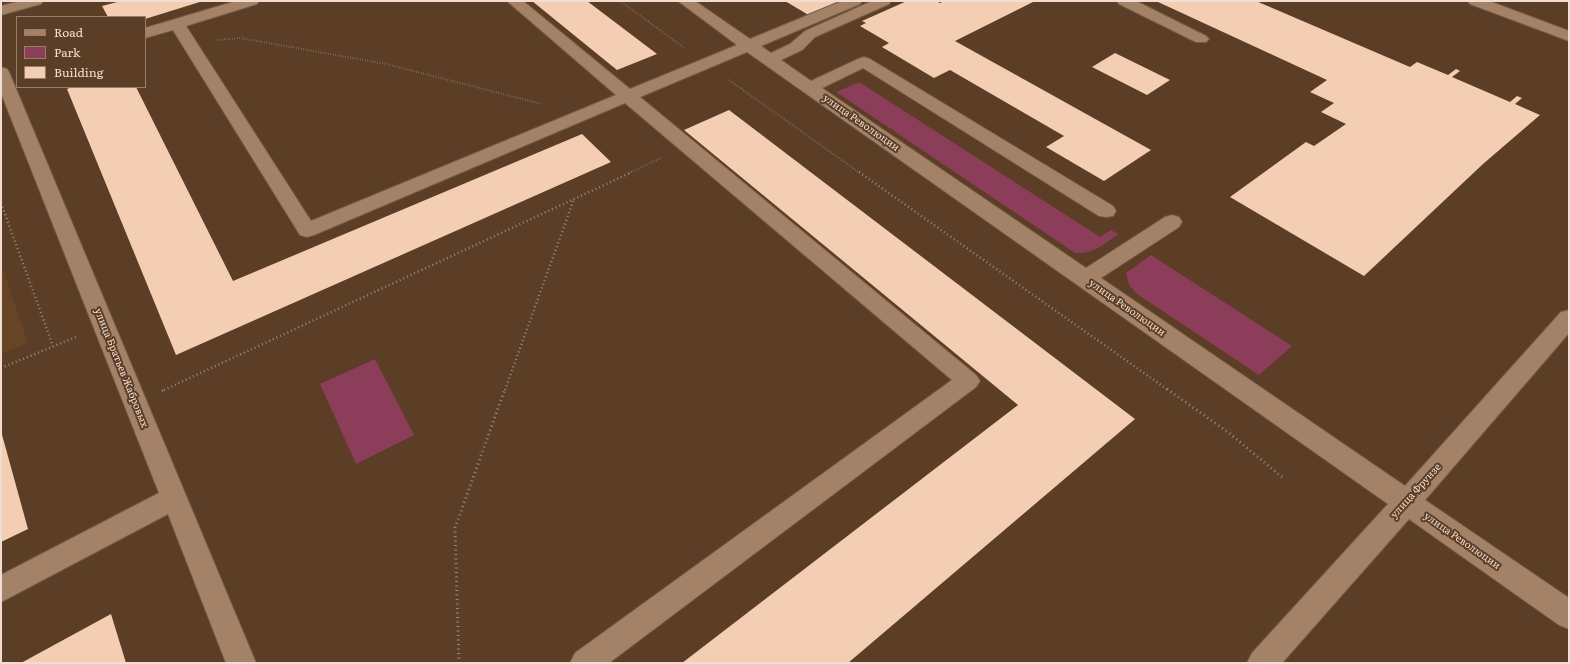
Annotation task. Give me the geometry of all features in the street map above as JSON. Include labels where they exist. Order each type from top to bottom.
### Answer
[{"type":"street","points":[[1,11],[36,1]]},
{"type":"street","points":[[146,33],[252,1]]},
{"type":"street","points":[[514,1],[968,381],[585,663]]},
{"type":"street","points":[[177,24],[307,230],[855,1]]},
{"type":"street","points":[[769,60],[796,47],[810,34],[884,1]]},
{"type":"street","points":[[1124,1],[1201,39]]},
{"type":"street","points":[[1475,1],[1569,36]]},
{"type":"street","name":"улица Революции","points":[[692,2],[749,46],[1569,616]]},
{"type":"street","points":[[809,88],[864,62],[1106,211]]},
{"type":"street","name":"улица Братьев Жабровых","points":[[7,73],[104,325],[241,663]]},
{"type":"street","points":[[1085,280],[1118,256],[1172,222]]},
{"type":"street","name":"улица Фрунзе","points":[[1262,663],[1495,404],[1569,318]]},
{"type":"street","points":[[1,589],[174,498]]},
{"type":"path","points":[[620,1],[706,64],[1229,433],[1282,477]]},
{"type":"path","points":[[189,42],[240,38],[386,64],[583,115]]},
{"type":"path","points":[[136,403],[688,146]]},
{"type":"path","points":[[459,663],[455,528],[574,198]]},
{"type":"path","points":[[1,203],[53,346]]},
{"type":"path","points":[[1,368],[104,325]]},
{"type":"shaded area","points":[[1,264],[28,343],[1,354]]},
{"type":"green space","points":[[859,82],[1100,237],[1111,230],[1118,234],[1092,251],[1075,253],[836,92]]},
{"type":"green space","points":[[1151,255],[1292,346],[1259,375],[1137,294],[1129,285],[1126,273]]},
{"type":"green space","points":[[375,359],[414,435],[356,464],[320,384]]},
{"type":"building","points":[[121,1],[203,1],[146,19],[146,16],[107,16],[102,6]]},
{"type":"building","points":[[532,1],[587,1],[657,54],[617,70]]},
{"type":"building","points":[[785,1],[850,1],[812,17]]},
{"type":"building","points":[[907,1],[936,1],[940,3],[945,1],[1035,1],[955,41],[1151,150],[1104,181],[1046,147],[1064,136],[950,70],[934,78],[882,47],[889,43],[860,26],[866,23],[862,21]]},
{"type":"building","points":[[1256,1],[1410,67],[1417,62],[1448,75],[1456,69],[1460,71],[1452,77],[1510,102],[1517,96],[1522,98],[1515,104],[1540,115],[1483,164],[1364,276],[1230,197],[1306,142],[1314,146],[1346,124],[1321,112],[1334,103],[1310,92],[1327,80],[1158,2]]},
{"type":"building","points":[[1115,53],[1170,80],[1147,95],[1092,67]]},
{"type":"building","points":[[136,88],[233,281],[582,134],[611,162],[176,355],[67,89]]},
{"type":"building","points":[[729,110],[1135,419],[848,663],[682,663],[1018,405],[684,130]]},
{"type":"building","points":[[1,431],[28,529],[1,542]]},
{"type":"building","points":[[111,614],[126,663],[21,663]]}]
